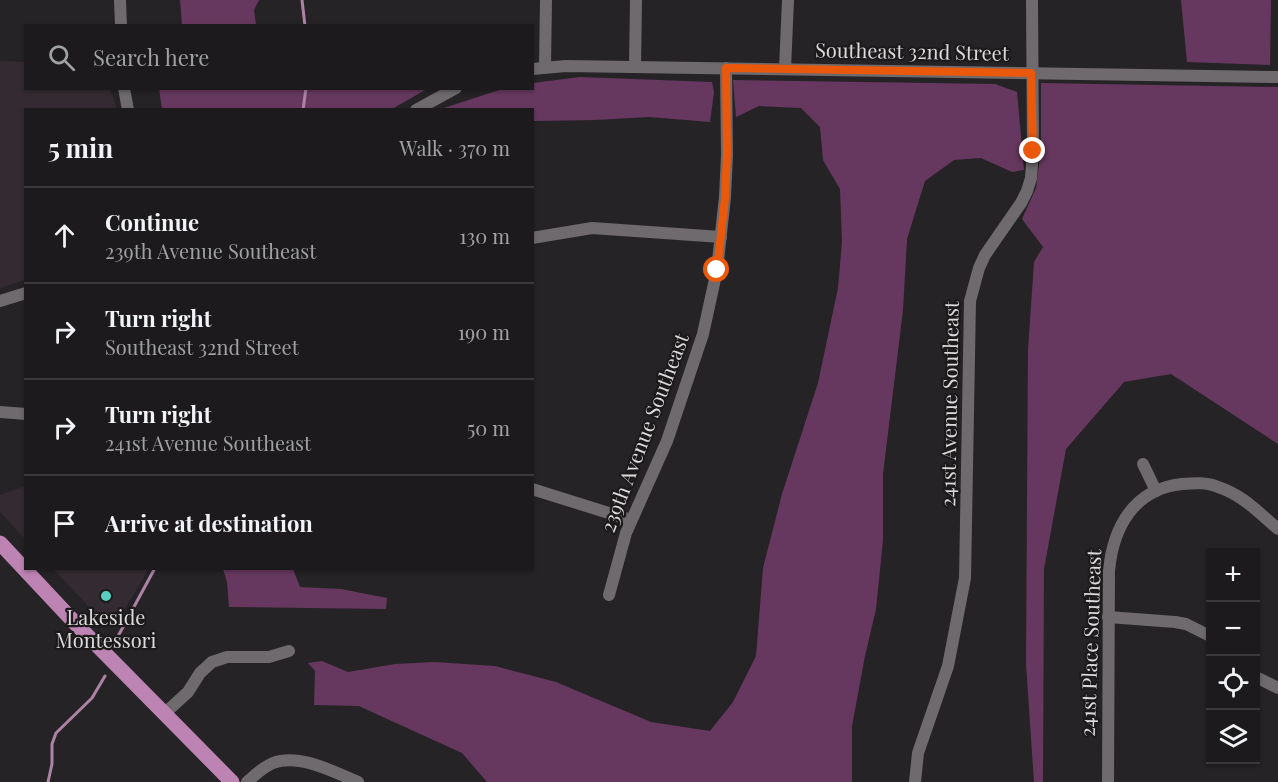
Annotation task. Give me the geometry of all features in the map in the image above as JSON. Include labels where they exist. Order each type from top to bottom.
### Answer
[{"type":"main road","points":[[0,543],[24,569]]},
{"type":"main road","points":[[25,570],[232,782]]},
{"type":"street","points":[[120,0],[121,24]]},
{"type":"street","points":[[538,68],[546,0]]},
{"type":"street","points":[[635,67],[636,0]]},
{"type":"street","points":[[785,69],[788,0]]},
{"type":"street","name":"241st Avenue Southeast","points":[[915,782],[918,753],[948,666],[965,578],[970,301],[985,255],[1027,191],[1033,151],[1032,0]]},
{"type":"street","name":"Southeast 32nd Street","points":[[538,68],[566,66],[1278,77]]},
{"type":"street","name":"239th Avenue Southeast","points":[[609,595],[630,520],[667,441],[703,334],[717,270],[721,237],[727,154],[726,68]]},
{"type":"street","points":[[124,90],[128,108]]},
{"type":"street","points":[[420,108],[452,90]]},
{"type":"street","points":[[534,237],[592,228],[721,237]]},
{"type":"street","points":[[0,301],[24,294]]},
{"type":"street","points":[[0,412],[24,414]]},
{"type":"street","points":[[1143,464],[1158,490],[1192,483],[1217,486],[1241,497],[1278,529]]},
{"type":"street","points":[[534,490],[630,520]]},
{"type":"street","name":"241st Place Southeast","points":[[1108,782],[1108,617],[1111,552],[1115,537],[1127,514],[1144,498],[1158,490]]},
{"type":"street","points":[[1108,617],[1176,622],[1186,624],[1206,634]]},
{"type":"street","points":[[164,714],[188,692],[200,673],[212,662],[227,657],[269,657],[289,651]]},
{"type":"street","points":[[1260,679],[1278,688]]},
{"type":"street","points":[[247,782],[262,768],[277,761],[287,760],[308,763],[358,782]]},
{"type":"shaded area","points":[[180,0],[259,0],[254,10],[256,24],[182,24]]},
{"type":"shaded area","points":[[1181,0],[1271,0],[1270,65],[1187,62]]},
{"type":"shaded area","points":[[0,61],[24,62],[24,90],[110,90],[117,108],[24,108],[24,280],[0,288]]},
{"type":"shaded area","points":[[580,77],[712,82],[714,92],[710,122],[649,117],[534,121],[534,108],[444,108],[499,90],[534,90],[534,83]]},
{"type":"shaded area","points":[[733,80],[995,84],[1017,92],[1024,170],[1012,172],[981,158],[954,160],[925,181],[907,239],[903,310],[883,474],[883,540],[876,609],[852,726],[852,782],[487,782],[462,753],[359,706],[314,705],[315,671],[308,663],[322,661],[348,672],[395,664],[434,662],[495,666],[556,682],[651,722],[710,731],[733,702],[756,656],[763,568],[782,494],[818,383],[838,288],[842,242],[840,189],[823,160],[820,127],[801,108],[759,106],[736,117]]},
{"type":"shaded area","points":[[1041,83],[1278,87],[1278,444],[1171,374],[1124,382],[1066,449],[1044,569],[1043,782],[1034,782],[1026,664],[1028,350],[1034,262],[1043,247],[1022,219],[1036,188],[1041,150]]},
{"type":"shaded area","points":[[159,90],[425,90],[394,108],[162,108]]},
{"type":"shaded area","points":[[24,487],[24,538],[0,512],[0,495]]},
{"type":"shaded area","name":"Lakeside Montessori","points":[[54,570],[148,570],[114,627],[97,615]]},
{"type":"shaded area","points":[[223,570],[293,570],[300,587],[341,589],[387,598],[386,609],[229,607],[227,582]]},
{"type":"waterway","points":[[302,0],[305,24]]},
{"type":"waterway","points":[[303,108],[306,90]]},
{"type":"waterway","points":[[116,640],[154,570]]},
{"type":"waterway","points":[[48,782],[52,764],[52,744],[56,733],[92,698],[105,676]]},
{"type":"place","name":"Lakeside Montessori","points":[[106,596]]},
{"type":"route","points":[[717,270],[727,154],[726,68],[1031,73],[1033,151]]}]
